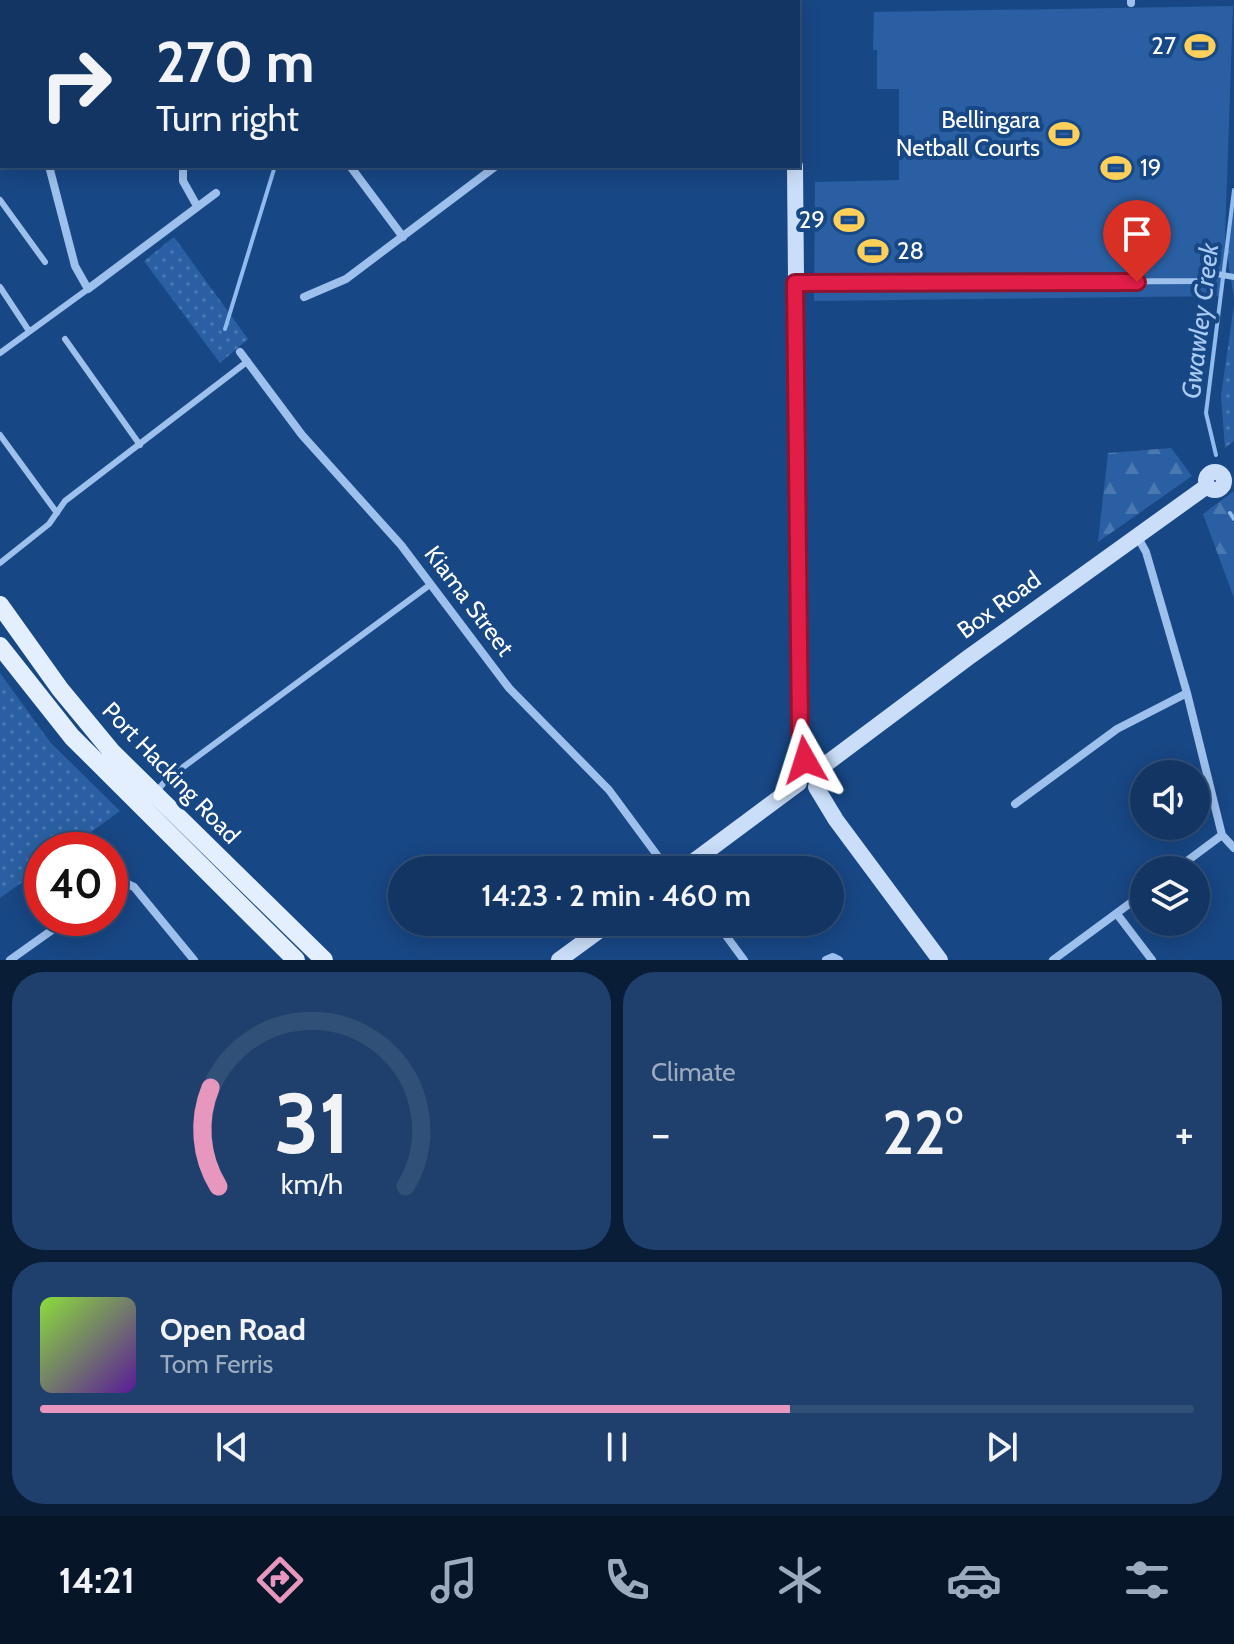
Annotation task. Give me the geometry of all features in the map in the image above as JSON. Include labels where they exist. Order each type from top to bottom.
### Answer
[{"type":"main road","name":"Port Hacking Road","points":[[0,605],[112,752],[324,960]]},
{"type":"main road","name":"Port Hacking Road","points":[[0,646],[62,725],[102,769],[296,960]]},
{"type":"street","points":[[50,168],[75,266],[88,289],[216,193]]},
{"type":"street","points":[[183,168],[183,181],[197,206]]},
{"type":"street","points":[[351,168],[403,237]]},
{"type":"street","points":[[304,297],[346,279],[493,168]]},
{"type":"street","points":[[795,168],[800,733],[805,760]]},
{"type":"street","name":"Kiama Street","points":[[240,352],[302,435],[387,528],[509,688],[609,790],[658,856]]},
{"type":"street","name":"Box Road","points":[[822,767],[1136,535],[1207,486],[1214,491],[1221,489],[1228,471]]},
{"type":"street","points":[[1136,535],[1146,552],[1187,693],[1222,835],[1234,848]]},
{"type":"street","points":[[1015,804],[1117,729],[1187,693]]},
{"type":"street","points":[[799,783],[796,770],[805,760],[813,760],[822,767],[824,776],[816,787]]},
{"type":"street","points":[[799,783],[816,787]]},
{"type":"street","points":[[701,856],[799,783]]},
{"type":"street","points":[[816,787],[836,820],[940,960]]},
{"type":"street","points":[[1194,856],[1222,835]]},
{"type":"street","points":[[128,884],[134,887],[194,960]]},
{"type":"street","points":[[1053,960],[1130,904]]},
{"type":"street","points":[[1117,914],[1152,960]]},
{"type":"street","points":[[10,960],[44,936]]},
{"type":"street","points":[[559,960],[592,936]]},
{"type":"street","points":[[726,936],[744,960]]},
{"type":"lane","points":[[0,200],[45,262]]},
{"type":"lane","points":[[795,283],[1198,281],[1217,274],[1233,277]]},
{"type":"lane","points":[[0,287],[29,331]]},
{"type":"lane","points":[[0,353],[88,289]]},
{"type":"lane","points":[[65,339],[140,445]]},
{"type":"lane","points":[[3,560],[49,524],[65,501],[248,361]]},
{"type":"lane","points":[[0,435],[57,513]]},
{"type":"lane","points":[[154,794],[167,779],[431,584]]},
{"type":"green space","name":"Bellingara Netball Courts","points":[[1233,6],[1223,296],[814,301],[815,182],[899,180],[899,89],[877,89],[877,50],[873,50],[874,12]]},
{"type":"green space","points":[[1234,202],[1234,298],[1227,254],[1230,208]]},
{"type":"green space","points":[[174,237],[248,339],[220,363],[144,261]]},
{"type":"green space","points":[[1234,305],[1234,441],[1225,448],[1221,396]]},
{"type":"green space","points":[[1171,448],[1192,476],[1098,542],[1108,453]]},
{"type":"green space","points":[[1234,491],[1234,598],[1203,514]]},
{"type":"green space","points":[[0,673],[50,742],[120,811],[91,832],[24,832],[24,881],[0,898]]},
{"type":"waterway","points":[[225,329],[274,168]]},
{"type":"waterway","name":"Gwawley Creek","points":[[1216,455],[1206,413],[1234,190]]},
{"type":"waterway","name":"Gwawley Creek","points":[[1230,513],[1234,519]]},
{"type":"place","name":"27","points":[[1200,46]]},
{"type":"place","name":"Bellingara Netball Courts","points":[[1064,134]]},
{"type":"place","name":"19","points":[[1116,168]]},
{"type":"place","name":"29","points":[[849,220]]},
{"type":"place","name":"28","points":[[873,251]]},
{"type":"route","points":[[805,760],[800,733],[795,283],[1137,282]]}]
